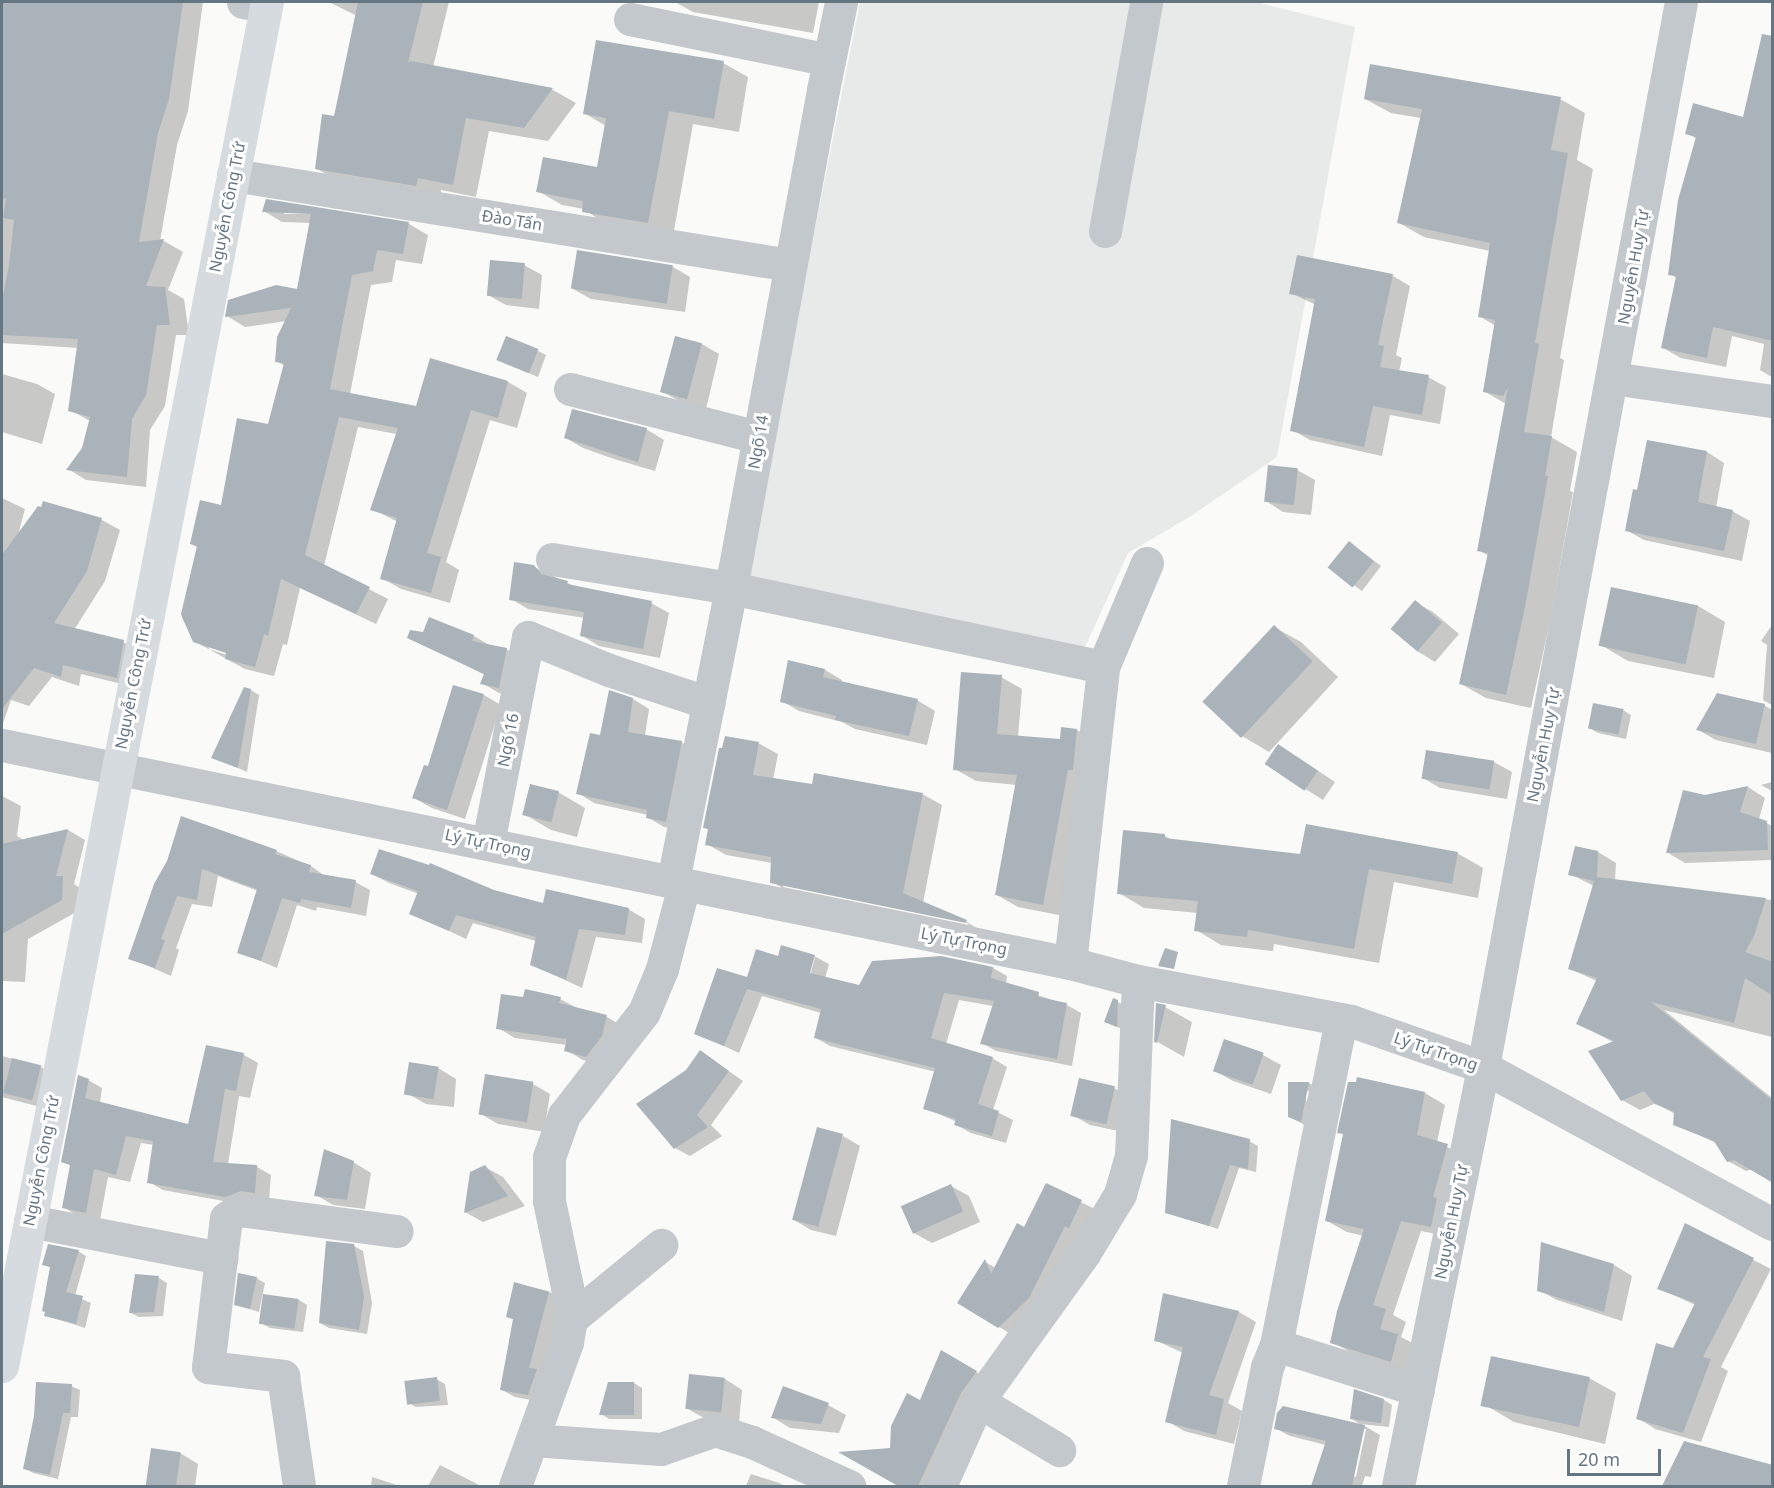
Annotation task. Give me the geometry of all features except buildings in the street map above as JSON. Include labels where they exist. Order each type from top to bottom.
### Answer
[{"type":"main road","name":"Nguyễn Công Trứ","points":[[2,1366],[233,175],[259,3]]},
{"type":"street","name":"Ngõ 14","points":[[515,1486],[567,1342],[571,1319],[567,1287],[549,1201],[549,1157],[564,1115],[644,1012],[662,969],[790,265],[841,2]]},
{"type":"street","points":[[1105,231],[1146,2]]},
{"type":"street","name":"Nguyễn Huy Tự","points":[[1398,1486],[1483,1066],[1681,2]]},
{"type":"street","points":[[630,19],[829,60]]},
{"type":"street","name":"Đào Tấn","points":[[233,175],[790,265]]},
{"type":"street","points":[[1612,378],[1773,401]]},
{"type":"street","points":[[570,389],[759,437]]},
{"type":"street","points":[[552,559],[731,588],[1103,667]]},
{"type":"street","points":[[1070,963],[1103,667],[1147,563]]},
{"type":"street","name":"Ngõ 16","points":[[488,843],[528,637],[609,670],[709,703]]},
{"type":"street","name":"Lý Tự Trọng","points":[[2,745],[1070,963],[1138,981],[1341,1019],[1483,1066],[1773,1224]]},
{"type":"street","points":[[940,1486],[978,1401],[1085,1252],[1120,1194],[1131,1156],[1138,981]]},
{"type":"street","points":[[1243,1486],[1267,1367],[1276,1345],[1341,1019]]},
{"type":"street","points":[[299,1486],[283,1376],[208,1367],[226,1218],[239,1210],[397,1231]]},
{"type":"street","points":[[30,1221],[221,1258]]},
{"type":"street","points":[[571,1319],[661,1245]]},
{"type":"street","points":[[1276,1345],[1418,1390]]},
{"type":"street","points":[[978,1401],[1059,1450]]},
{"type":"street","points":[[532,1440],[661,1449],[715,1430],[752,1442],[849,1486]]},
{"type":"shaded area","points":[[860,2],[1256,2],[1355,27],[1277,457],[1191,516],[1128,553],[1085,647],[746,575]]}]
